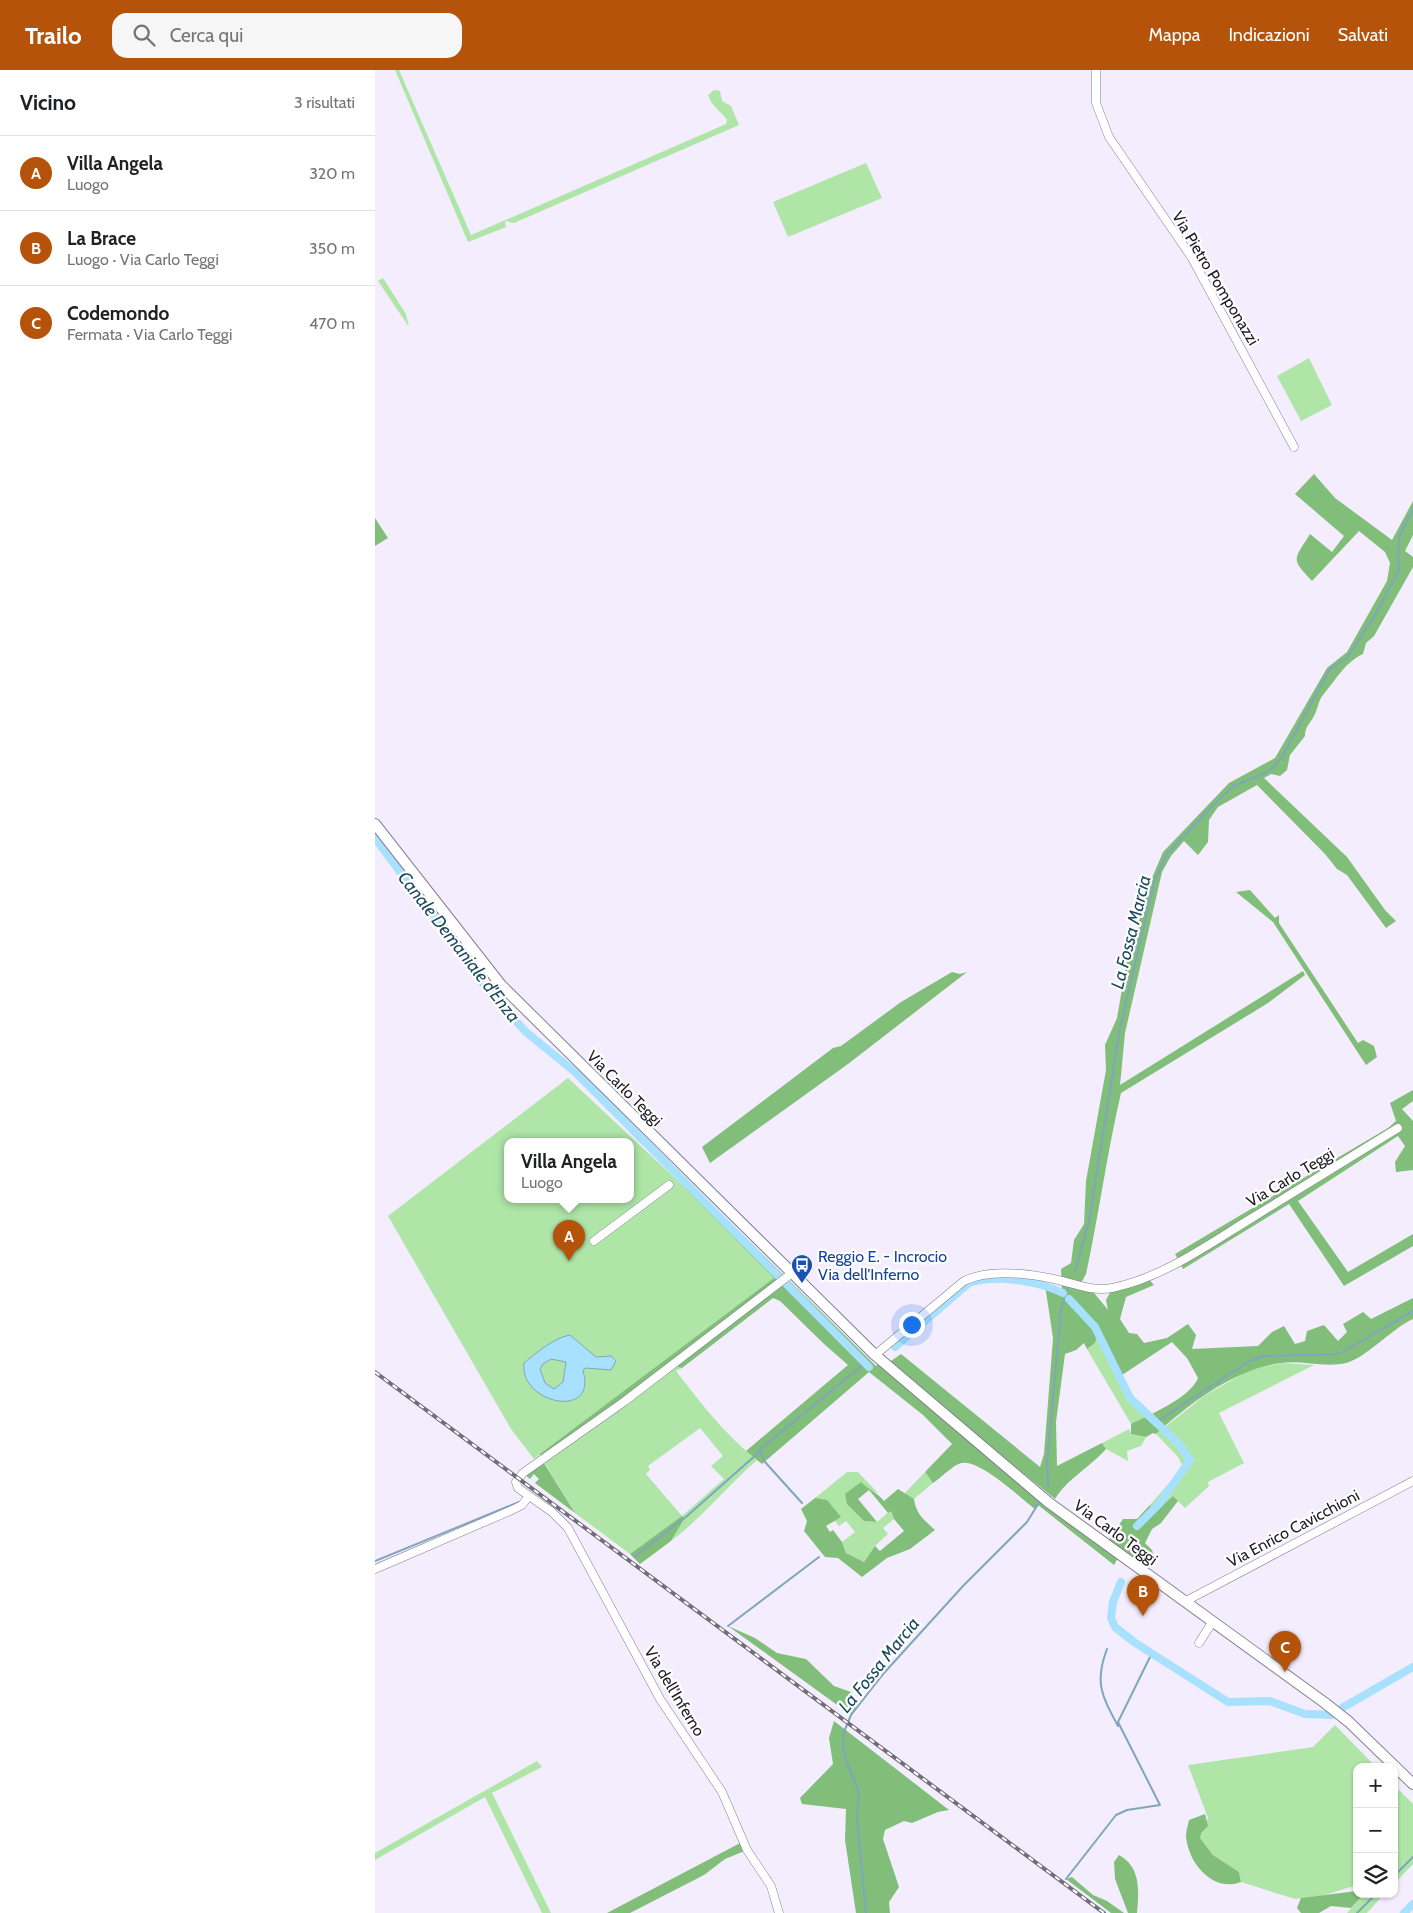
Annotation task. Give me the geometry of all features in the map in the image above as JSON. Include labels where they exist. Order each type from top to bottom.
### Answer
[{"type":"main road","name":"Via Carlo Teggi","points":[[375,824],[501,985],[789,1276],[875,1355],[1048,1502],[1325,1703],[1349,1722],[1413,1784]]},
{"type":"street","name":"Via Pietro Pomponazzi","points":[[1096,70],[1096,103],[1109,137],[1192,258],[1294,447]]},
{"type":"street","name":"Via Carlo Teggi","points":[[875,1355],[964,1281],[973,1277],[985,1274],[1023,1275],[1049,1278],[1096,1290],[1113,1287],[1167,1268],[1399,1128]]},
{"type":"street","points":[[594,1242],[669,1185]]},
{"type":"street","name":"Via dell'Inferno","points":[[779,1913],[771,1886],[747,1850],[722,1792],[660,1699],[568,1528],[552,1512],[517,1485],[520,1475],[625,1401],[789,1276]]},
{"type":"street","name":"Via Enrico Cavicchioni","points":[[1186,1601],[1413,1481]]},
{"type":"street","points":[[375,1569],[512,1510],[522,1505],[529,1496]]},
{"type":"street","points":[[1199,1644],[1213,1622]]},
{"type":"green space","points":[[395,70],[399,70],[471,235],[726,124],[727,120],[711,102],[708,95],[714,90],[720,91],[722,101],[731,106],[739,125],[514,223],[505,221],[506,227],[468,242]]},
{"type":"green space","points":[[866,163],[882,198],[788,237],[773,202]]},
{"type":"green space","points":[[383,278],[406,314],[409,327],[378,281]]},
{"type":"green space","points":[[1309,358],[1332,405],[1301,421],[1277,376]]},
{"type":"green space","points":[[1314,474],[1335,498],[1392,540],[1413,501],[1413,535],[1405,551],[1413,557],[1413,567],[1374,636],[1366,643],[1363,654],[1346,666],[1321,697],[1307,727],[1305,736],[1290,755],[1287,770],[1280,776],[1271,774],[1264,778],[1347,857],[1385,910],[1396,921],[1386,928],[1347,875],[1337,869],[1325,854],[1257,785],[1218,807],[1209,820],[1208,842],[1198,855],[1184,841],[1171,856],[1162,872],[1125,1033],[1120,1085],[1303,971],[1305,975],[1268,1003],[1121,1093],[1086,1274],[1080,1285],[1090,1288],[1108,1310],[1106,1300],[1113,1287],[1146,1276],[1154,1285],[1126,1297],[1120,1319],[1129,1333],[1137,1334],[1144,1343],[1167,1338],[1188,1324],[1196,1335],[1192,1349],[1258,1346],[1272,1332],[1284,1326],[1295,1344],[1305,1341],[1307,1331],[1324,1325],[1338,1341],[1347,1332],[1343,1324],[1363,1312],[1371,1319],[1413,1298],[1413,1319],[1396,1329],[1362,1355],[1346,1363],[1330,1365],[1289,1362],[1247,1372],[1198,1399],[1156,1434],[1153,1433],[1146,1437],[1131,1434],[1131,1424],[1179,1399],[1194,1385],[1198,1378],[1187,1358],[1172,1342],[1119,1377],[1098,1333],[1095,1343],[1087,1349],[1084,1343],[1076,1350],[1065,1354],[1056,1422],[1057,1466],[1102,1443],[1106,1449],[1072,1479],[1055,1499],[973,1433],[891,1361],[901,1354],[1040,1467],[1044,1454],[1053,1338],[1045,1285],[1062,1293],[1061,1269],[1071,1263],[1074,1240],[1084,1224],[1086,1181],[1106,1070],[1105,1045],[1117,1018],[1131,937],[1139,926],[1139,917],[1152,878],[1163,852],[1229,783],[1275,758],[1327,668],[1347,652],[1387,581],[1390,563],[1385,552],[1359,531],[1312,581],[1300,568],[1297,563],[1298,554],[1310,534],[1332,552],[1344,536],[1295,494]]},
{"type":"green space","points":[[375,518],[388,538],[375,546]]},
{"type":"green space","points":[[1250,890],[1275,918],[1279,915],[1279,923],[1358,1043],[1363,1040],[1374,1046],[1377,1057],[1366,1065],[1273,922],[1236,892]]},
{"type":"green space","points":[[952,972],[960,974],[967,972],[848,1064],[710,1163],[702,1147],[833,1048],[841,1046],[901,1002]]},
{"type":"green space","points":[[568,1078],[632,1138],[504,1138],[504,1203],[634,1203],[634,1140],[775,1278],[534,1459],[511,1429],[388,1216]]},
{"type":"green space","points":[[1413,1090],[1413,1101],[1402,1109],[1413,1121],[1413,1170],[1396,1172],[1395,1162],[1405,1146],[1398,1136],[1298,1201],[1348,1272],[1413,1234],[1413,1246],[1344,1286],[1289,1204],[1183,1269],[1175,1254],[1388,1128],[1396,1121],[1390,1103]]},
{"type":"green space","points":[[688,1181],[876,1366],[882,1361],[920,1395],[1120,1554],[1114,1565],[1038,1505],[1035,1509],[979,1467],[970,1464],[959,1464],[933,1483],[925,1472],[952,1444],[923,1415],[869,1372],[762,1464],[746,1451],[848,1365],[780,1301],[773,1298],[682,1368],[671,1365],[542,1460],[575,1513],[535,1483],[539,1479],[534,1474],[530,1479],[523,1473],[542,1459],[540,1454],[774,1278],[682,1185]]},
{"type":"green space","points":[[1098,1332],[1119,1377],[1121,1375],[1134,1397],[1152,1414],[1131,1424],[1087,1349],[1095,1343]]},
{"type":"green space","points":[[1282,1363],[1314,1365],[1219,1413],[1244,1463],[1208,1482],[1209,1486],[1185,1508],[1173,1496],[1164,1504],[1149,1506],[1177,1474],[1182,1465],[1178,1457],[1156,1434],[1204,1396],[1249,1370]]},
{"type":"green space","points":[[671,1365],[682,1368],[676,1371],[704,1407],[734,1440],[757,1460],[694,1522],[671,1541],[683,1519],[682,1517],[630,1554],[575,1513],[542,1459]],"holes":[[[700,1428],[723,1456],[711,1466],[724,1479],[682,1516],[646,1474],[650,1470],[648,1466]]]},
{"type":"green space","points":[[1129,1429],[1131,1434],[1146,1437],[1141,1446],[1127,1451],[1128,1461],[1106,1449],[1102,1443]]},
{"type":"green space","points":[[847,1472],[858,1472],[878,1493],[869,1490],[845,1494],[864,1521],[877,1522],[891,1510],[894,1519],[883,1528],[888,1534],[875,1546],[864,1562],[846,1553],[842,1542],[855,1532],[846,1521],[839,1526],[834,1520],[840,1517],[815,1498]]},
{"type":"green space","points":[[925,1472],[933,1483],[914,1499],[904,1494]]},
{"type":"green space","points":[[861,1482],[884,1501],[898,1489],[914,1499],[919,1513],[935,1530],[910,1549],[887,1558],[862,1577],[838,1558],[825,1557],[804,1531],[807,1521],[801,1509],[815,1498],[827,1500],[841,1517],[826,1526],[830,1532],[833,1530],[842,1542],[846,1553],[864,1562],[875,1546],[880,1551],[904,1531],[894,1519],[891,1511],[888,1513],[869,1490],[858,1499],[877,1522],[864,1521],[847,1504],[845,1494]]},
{"type":"green space","points":[[1173,1496],[1178,1501],[1161,1523],[1152,1529],[1145,1543],[1152,1550],[1154,1556],[1147,1566],[1109,1540],[1123,1519],[1137,1519],[1149,1506],[1164,1504]]},
{"type":"green space","points":[[682,1516],[684,1519],[671,1541],[640,1564],[630,1554]]},
{"type":"green space","points":[[728,1626],[755,1638],[777,1653],[806,1659],[834,1686],[851,1692],[857,1706],[851,1715]]},
{"type":"green space","points":[[834,1721],[949,1810],[938,1812],[912,1823],[904,1821],[885,1830],[883,1839],[899,1887],[889,1902],[890,1913],[856,1913],[845,1840],[846,1809],[802,1804],[800,1798],[833,1764],[829,1738]]},
{"type":"green space","points":[[1335,1725],[1372,1763],[1353,1763],[1353,1886],[1325,1895],[1295,1899],[1241,1882],[1239,1872],[1213,1855],[1200,1838],[1208,1818],[1188,1765],[1313,1747]]},
{"type":"green space","points":[[537,1761],[542,1767],[492,1793],[551,1913],[542,1913],[485,1797],[375,1860],[375,1853]]},
{"type":"green space","points":[[1398,1789],[1413,1804],[1413,1864],[1398,1880]]},
{"type":"green space","points":[[1205,1814],[1208,1826],[1202,1832],[1200,1838],[1213,1855],[1239,1872],[1241,1882],[1221,1883],[1212,1879],[1204,1873],[1191,1856],[1186,1836],[1189,1820]]},
{"type":"green space","points":[[744,1841],[747,1850],[725,1859],[704,1875],[630,1913],[607,1913]]},
{"type":"green space","points":[[1119,1855],[1126,1860],[1135,1873],[1138,1888],[1137,1913],[1128,1913],[1115,1879],[1114,1862]]},
{"type":"green space","points":[[1072,1877],[1093,1895],[1107,1901],[1124,1913],[1111,1913],[1066,1879]]},
{"type":"green space","points":[[1353,1892],[1353,1898],[1360,1898],[1351,1908],[1331,1906],[1319,1913],[1301,1913],[1297,1908],[1301,1898]]},
{"type":"green space","points":[[1360,1898],[1380,1898],[1367,1913],[1347,1913]]},
{"type":"water","points":[[570,1335],[596,1357],[611,1356],[616,1361],[611,1370],[585,1368],[583,1371],[585,1386],[579,1396],[570,1401],[557,1401],[544,1396],[533,1388],[526,1377],[524,1363],[546,1346]],"holes":[[[551,1359],[566,1362],[563,1382],[554,1389],[545,1383],[540,1369],[543,1364]]]},
{"type":"waterway","name":"La Fossa Marcia","points":[[1075,1271],[1089,1221],[1120,1028],[1155,879],[1167,854],[1210,808],[1233,786],[1263,774],[1273,768],[1282,757],[1330,669],[1347,658],[1375,615],[1399,570],[1398,552],[1400,535],[1413,509]]},
{"type":"waterway","name":"Canale Demaniale d'Enza","points":[[375,838],[491,994],[526,1032],[575,1072],[869,1367]]},
{"type":"waterway","name":"Canale Demaniale d'Enza","points":[[895,1347],[969,1283],[992,1279],[1017,1280],[1042,1285],[1063,1293]]},
{"type":"waterway","name":"La Fossa Marcia","points":[[1048,1487],[1047,1462],[1061,1309],[1068,1288]]},
{"type":"waterway","name":"Canale Demaniale d'Enza","points":[[1069,1299],[1095,1327],[1130,1398],[1178,1443],[1190,1460],[1160,1503],[1137,1526]]},
{"type":"waterway","points":[[1156,1422],[1248,1362],[1263,1356],[1339,1354],[1413,1311]]},
{"type":"waterway","points":[[802,1503],[765,1462],[760,1449],[864,1364]]},
{"type":"waterway","points":[[634,1557],[687,1516],[757,1454],[760,1449]]},
{"type":"waterway","name":"La Fossa Marcia","points":[[866,1913],[857,1817],[859,1792],[846,1760],[843,1747],[844,1732],[851,1715],[884,1673],[963,1586],[1027,1522],[1040,1501]]},
{"type":"waterway","points":[[375,1561],[519,1502]]},
{"type":"waterway","points":[[728,1626],[819,1557]]},
{"type":"waterway","name":"Canale Demaniale d'Enza","points":[[1121,1582],[1113,1602],[1111,1618],[1115,1627],[1134,1642],[1228,1702],[1270,1701],[1305,1714],[1331,1715]]},
{"type":"waterway","points":[[1107,1649],[1101,1671],[1102,1689],[1118,1726]]},
{"type":"waterway","points":[[1066,1879],[1116,1815],[1127,1810],[1160,1805],[1118,1722],[1150,1657]]},
{"type":"waterway","name":"Canale Demaniale d'Enza","points":[[1342,1708],[1413,1667]]},
{"type":"waterway","points":[[1398,1872],[1413,1857]]},
{"type":"waterway","points":[[1357,1913],[1372,1898]]},
{"type":"waterway","name":"Canale Demaniale d'Enza","points":[[1404,1913],[1413,1904]]},
{"type":"railway","points":[[375,1372],[1104,1913]]},
{"type":"place","name":"Villa Angela","points":[[569,1261]]},
{"type":"place","name":"Reggio E. - Incrocio Via dell'Inferno","points":[[802,1284]]},
{"type":"place","name":"La Brace","points":[[1143,1616]]},
{"type":"place","name":"Codemondo","points":[[1285,1672]]}]
